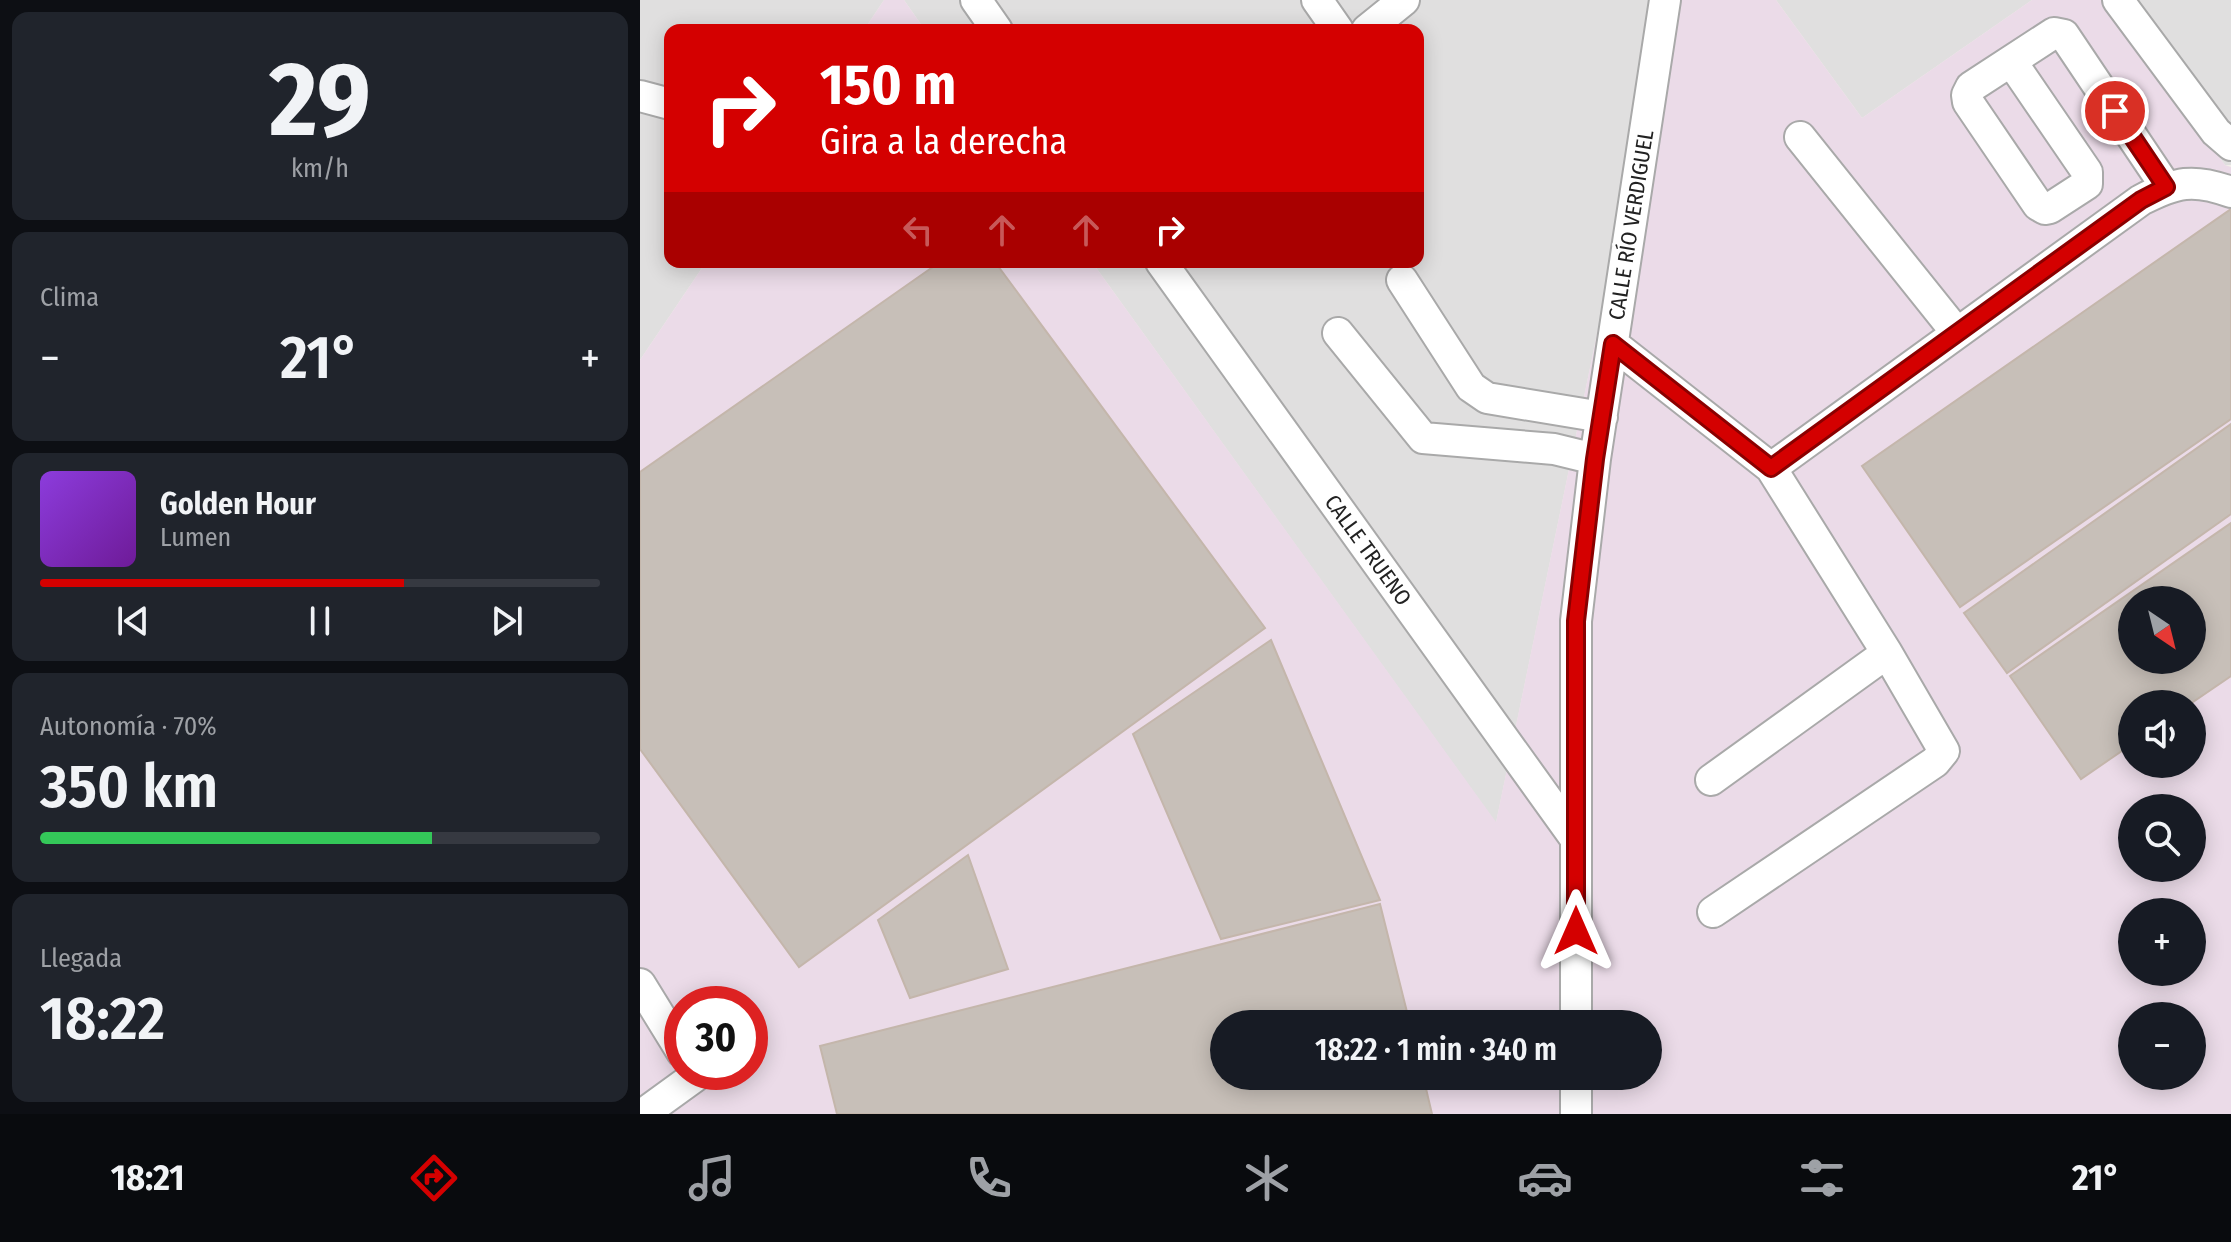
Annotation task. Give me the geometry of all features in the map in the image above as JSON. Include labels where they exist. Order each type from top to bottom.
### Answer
[{"type":"street","points":[[976,0],[993,24]]},
{"type":"street","points":[[1317,0],[1334,24]]},
{"type":"street","points":[[1374,24],[1404,0]]},
{"type":"street","name":"CALLE RÍO VERDIGUEL","points":[[1576,1010],[1576,621],[1595,459],[1665,0]]},
{"type":"street","points":[[2118,0],[2216,132],[2231,145]]},
{"type":"street","points":[[2011,61],[2087,172],[2087,184],[2050,208],[2038,205],[1968,102],[1967,95],[1971,87],[2054,33],[2064,35],[2166,187]]},
{"type":"street","points":[[640,96],[664,102]]},
{"type":"street","points":[[1800,137],[1957,333]]},
{"type":"street","points":[[1771,468],[2141,200],[2166,187],[2190,182],[2231,192]]},
{"type":"street","name":"CALLE TRUENO","points":[[1165,268],[1575,838]]},
{"type":"street","points":[[1402,280],[1471,387],[1478,393],[1487,398],[1602,417]]},
{"type":"street","points":[[1338,333],[1423,438],[1554,449],[1595,459]]},
{"type":"street","points":[[1613,344],[1771,468],[1887,653],[1944,751],[1935,762],[1713,912]]},
{"type":"street","points":[[1711,780],[1887,653]]},
{"type":"street","points":[[640,984],[664,1022]]},
{"type":"street","points":[[643,1114],[669,1090]]},
{"type":"street","points":[[1576,1090],[1576,1114]]},
{"type":"shaded area","points":[[640,0],[884,0],[868,24],[664,24],[664,268],[702,268],[640,360]]},
{"type":"shaded area","points":[[884,0],[904,0],[921,24],[868,24]]},
{"type":"shaded area","points":[[904,0],[1666,0],[1496,823],[1096,268],[1424,268],[1424,24],[921,24]]},
{"type":"shaded area","points":[[1666,0],[1776,0],[1862,118],[2032,0],[2104,0],[2225,165],[2231,167],[2231,1114],[640,1114],[640,360],[702,268],[1096,268],[1496,822]]},
{"type":"shaded area","points":[[1776,0],[2032,0],[1862,118]]},
{"type":"shaded area","points":[[2104,0],[2231,0],[2231,165],[2225,165]]},
{"type":"building","points":[[2231,209],[2231,419],[1960,607],[1862,466]]},
{"type":"building","points":[[931,268],[999,268],[1265,628],[799,967],[640,749],[640,472]]},
{"type":"building","points":[[2231,424],[2231,514],[2130,586],[2118,586],[2118,594],[2007,673],[1964,613]]},
{"type":"building","points":[[2231,523],[2231,676],[2206,693],[2206,690],[2118,690],[2118,754],[2081,779],[2010,676],[2118,601],[2118,674],[2206,674],[2206,586],[2140,586]]},
{"type":"building","points":[[1271,640],[1380,900],[1221,939],[1133,734]]},
{"type":"building","points":[[968,855],[1008,969],[910,998],[878,920]]},
{"type":"building","points":[[1380,904],[1406,1010],[1210,1010],[1210,1090],[1426,1090],[1432,1114],[837,1114],[820,1046]]},
{"type":"route","points":[[1576,931],[1576,621],[1595,459],[1613,344],[1771,468],[2141,200],[2166,187],[2115,111]]}]
